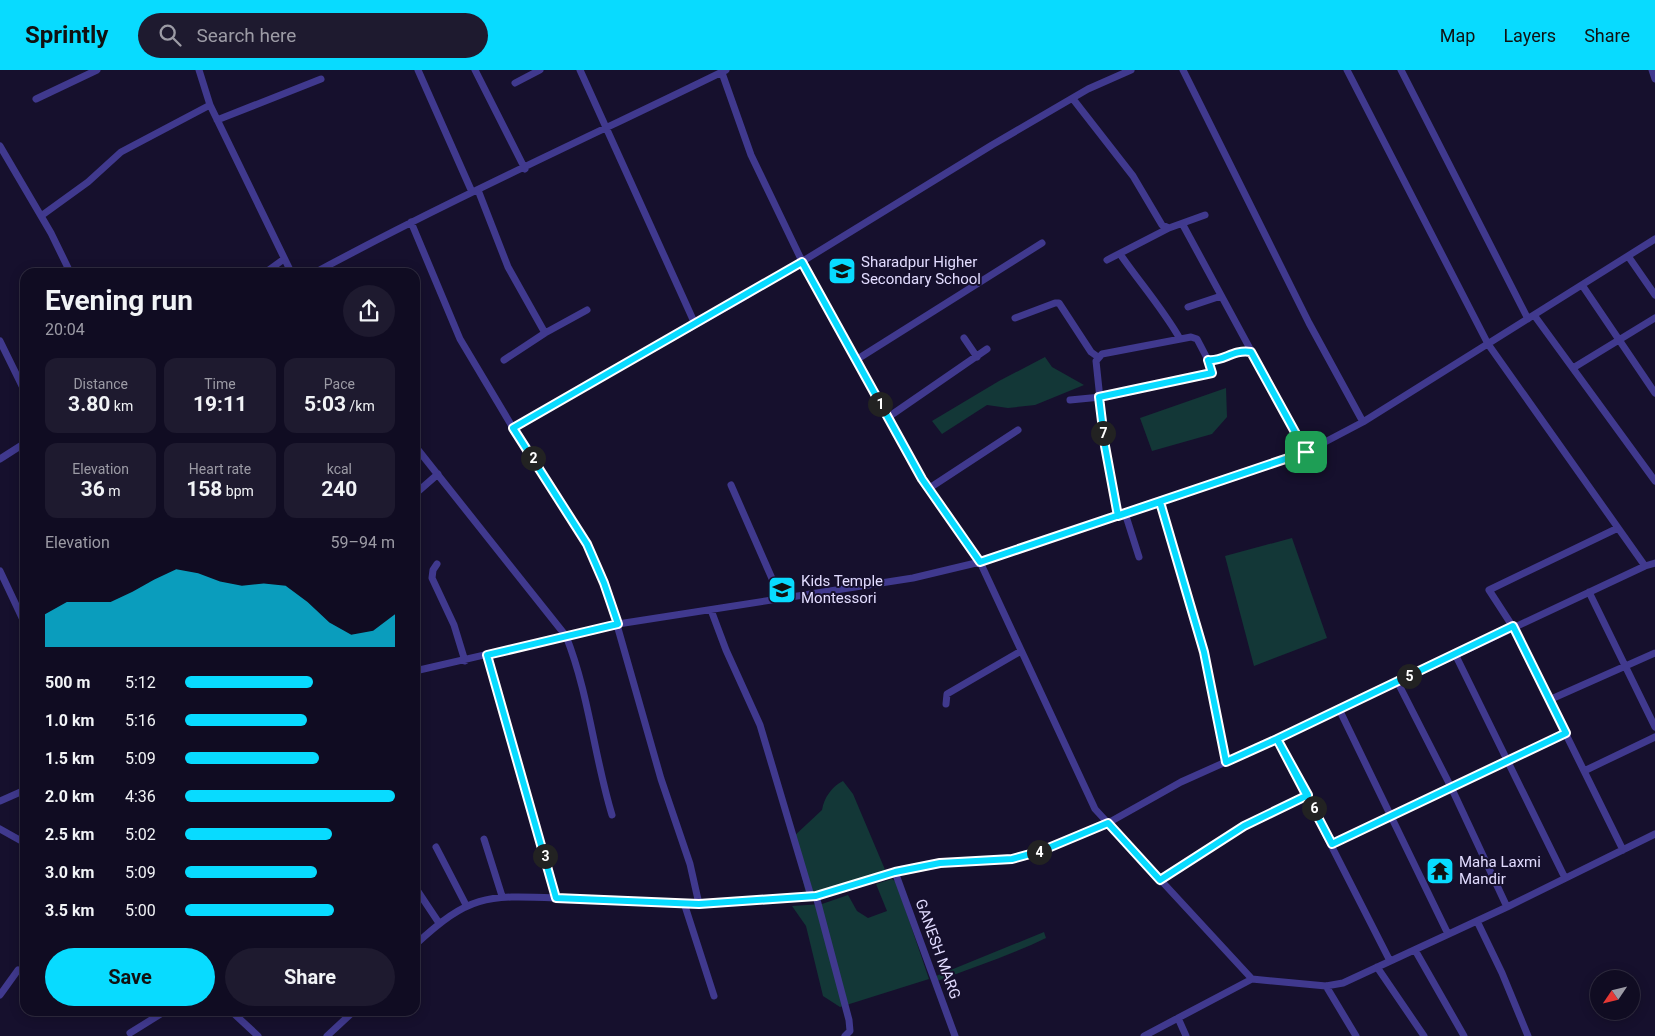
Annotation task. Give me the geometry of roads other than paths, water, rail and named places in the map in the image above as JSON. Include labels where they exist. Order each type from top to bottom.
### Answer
[{"type":"street","points":[[36,99],[96,70]]},
{"type":"street","points":[[199,70],[210,105],[289,268]]},
{"type":"street","points":[[418,70],[475,191],[508,267],[545,333]]},
{"type":"street","points":[[475,70],[525,168]]},
{"type":"street","points":[[515,83],[540,70]]},
{"type":"street","points":[[580,70],[608,128],[695,324]]},
{"type":"street","points":[[513,428],[802,262],[992,145],[1088,89],[1131,70]]},
{"type":"street","points":[[1184,70],[1309,323],[1362,422]]},
{"type":"street","points":[[1347,70],[1488,344],[1645,566]]},
{"type":"street","points":[[1401,70],[1531,317],[1573,368],[1655,482]]},
{"type":"street","points":[[1652,70],[1655,79]]},
{"type":"street","points":[[324,268],[411,222],[723,71],[751,155],[802,262],[928,489],[980,562],[1095,809],[1252,979]]},
{"type":"street","points":[[218,120],[321,79]]},
{"type":"street","points":[[1073,99],[1134,176],[1162,225],[1169,228]]},
{"type":"street","points":[[41,216],[88,182],[121,152],[210,105]]},
{"type":"street","points":[[0,146],[41,216],[68,268]]},
{"type":"street","points":[[1107,260],[1169,228],[1183,225],[1206,215]]},
{"type":"street","points":[[411,222],[453,325],[513,428],[587,544],[604,583],[618,624],[661,779],[690,864],[699,904]]},
{"type":"street","points":[[1183,225],[1306,452]]},
{"type":"street","points":[[420,670],[618,624],[913,578],[980,562],[1306,452],[1362,422],[1655,239]]},
{"type":"street","points":[[856,360],[1042,243]]},
{"type":"street","points":[[1120,254],[1165,314],[1180,339]]},
{"type":"street","points":[[1628,256],[1655,295]]},
{"type":"street","points":[[272,268],[284,259]]},
{"type":"street","points":[[1582,285],[1655,393]]},
{"type":"street","points":[[1188,307],[1221,296]]},
{"type":"street","points":[[1015,318],[1055,302],[1059,303],[1091,352],[1098,357]]},
{"type":"street","points":[[504,360],[545,333],[587,310]]},
{"type":"street","points":[[1573,368],[1655,318]]},
{"type":"street","points":[[1070,400],[1099,397],[1212,373],[1208,360],[1197,339],[1191,337],[1102,354],[1096,360],[1099,397],[1105,446],[1121,514],[1139,557]]},
{"type":"street","points":[[964,338],[977,357]]},
{"type":"street","points":[[0,341],[20,382]]},
{"type":"street","points":[[887,418],[987,349]]},
{"type":"street","points":[[1208,360],[1214,361],[1240,350],[1251,352]]},
{"type":"street","points":[[928,489],[1018,430]]},
{"type":"street","points":[[0,458],[20,446]]},
{"type":"street","points":[[420,452],[566,636],[577,668],[601,781],[612,815]]},
{"type":"street","points":[[420,490],[438,474]]},
{"type":"street","points":[[731,485],[781,599]]},
{"type":"street","points":[[1160,502],[1204,652],[1226,762]]},
{"type":"street","points":[[1618,528],[1489,590],[1513,626],[1622,850]]},
{"type":"street","points":[[420,940],[439,923],[466,904],[502,896],[699,904],[814,896],[895,872],[940,863],[1012,859],[1041,851],[1108,823],[1181,782],[1277,739],[1513,626],[1655,563]]},
{"type":"street","points":[[437,564],[432,570],[432,578],[454,625],[465,661]]},
{"type":"street","points":[[0,571],[20,613]]},
{"type":"street","points":[[1589,592],[1655,727]]},
{"type":"street","points":[[711,610],[771,758],[814,896],[849,1020],[850,1031],[845,1036]]},
{"type":"street","points":[[946,704],[947,694],[1021,651]]},
{"type":"street","points":[[1549,700],[1655,653]]},
{"type":"street","points":[[1455,654],[1565,878]]},
{"type":"street","points":[[487,655],[556,898]]},
{"type":"street","points":[[1397,681],[1451,787],[1507,907]]},
{"type":"street","points":[[1338,709],[1392,815],[1448,934]]},
{"type":"street","points":[[1332,844],[1566,733]]},
{"type":"street","points":[[1584,771],[1655,737]]},
{"type":"street","points":[[1277,739],[1308,795],[1390,962]]},
{"type":"street","points":[[0,801],[20,792]]},
{"type":"street","points":[[1160,880],[1244,826],[1308,795]]},
{"type":"street","points":[[0,829],[20,839]]},
{"type":"street","points":[[1144,1036],[1252,979],[1326,986],[1343,983],[1507,907],[1655,834]]},
{"type":"street","points":[[484,839],[502,896]]},
{"type":"street","points":[[436,847],[466,904]]},
{"type":"street","name":"GANESH MARG","points":[[895,872],[955,1036]]},
{"type":"street","points":[[420,894],[439,923]]},
{"type":"street","points":[[684,904],[714,996]]},
{"type":"street","points":[[1477,921],[1528,1036]]},
{"type":"street","points":[[1415,950],[1464,1036]]},
{"type":"street","points":[[1377,967],[1424,1036]]},
{"type":"street","points":[[0,995],[18,970]]},
{"type":"street","points":[[1326,986],[1356,1036]]},
{"type":"street","points":[[129,1035],[158,1016]]},
{"type":"street","points":[[236,1016],[258,1036]]},
{"type":"street","points":[[328,1036],[349,1016]]},
{"type":"street","points":[[1178,1018],[1186,1036]]},
{"type":"place","name":"Sharadpur Higher Secondary School","points":[[842,271]]},
{"type":"place","name":"Kids Temple Montessori","points":[[782,590]]},
{"type":"place","name":"Maha Laxmi Mandir","points":[[1440,871]]}]
